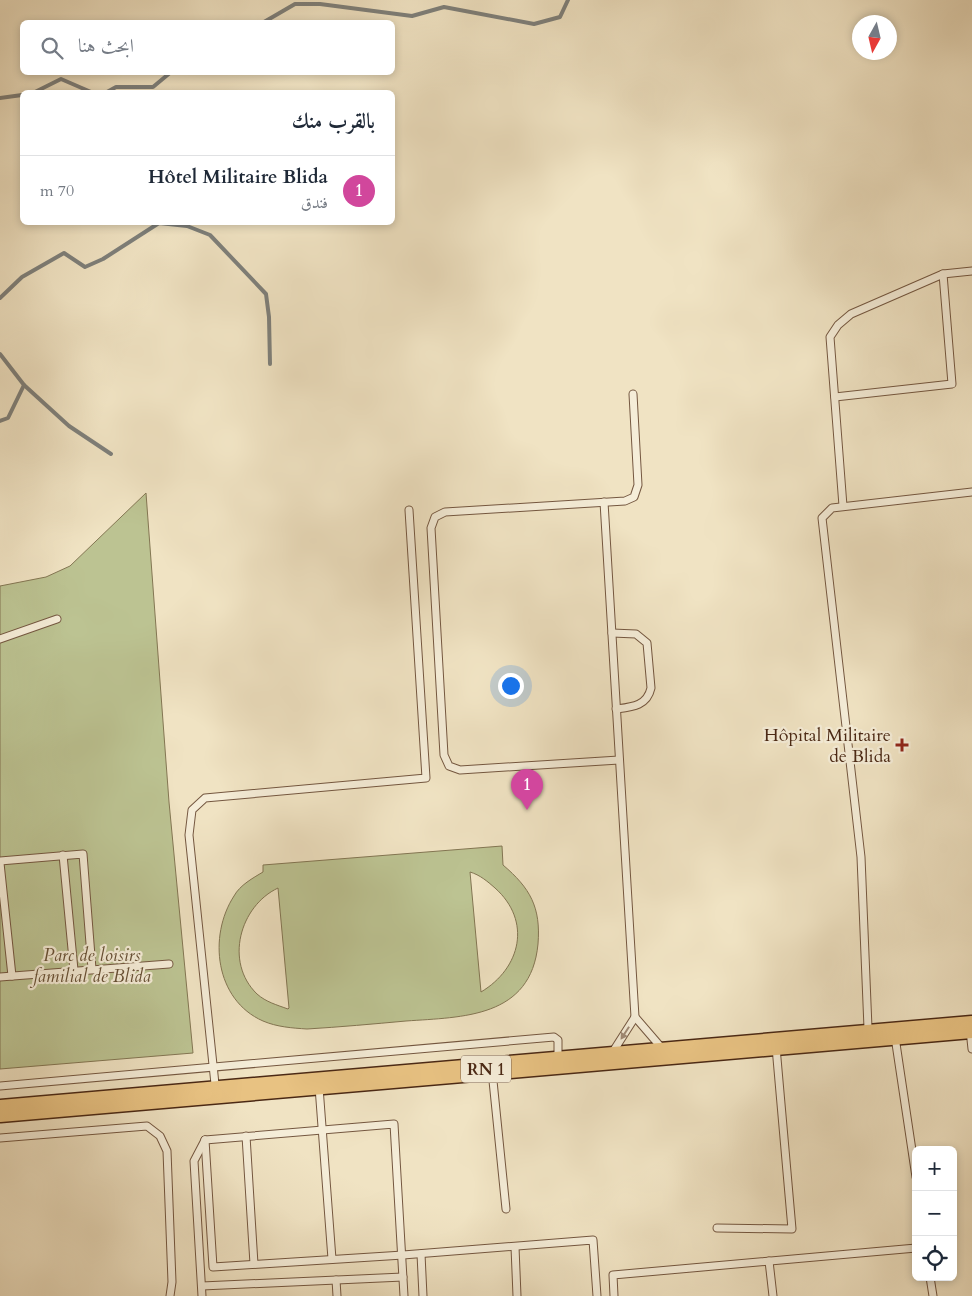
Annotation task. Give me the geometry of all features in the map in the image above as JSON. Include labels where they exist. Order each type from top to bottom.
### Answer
[{"type":"main road","name":"RN 1","points":[[0,1103],[214,1076],[614,1050],[868,1028],[971,1025]]},
{"type":"main road","name":"RN 1","points":[[0,1111],[895,1034],[971,1025]]},
{"type":"lane","points":[[843,506],[830,338],[838,325],[851,314],[943,274],[972,271]]},
{"type":"lane","points":[[834,396],[952,384],[943,274]]},
{"type":"lane","points":[[619,760],[454,768],[449,766],[444,755],[431,528],[435,517],[445,512],[625,501],[637,492],[633,394]]},
{"type":"lane","points":[[868,1028],[862,857],[822,518],[832,508],[843,506],[972,492]]},
{"type":"lane","points":[[604,502],[635,1017],[614,1050]]},
{"type":"lane","points":[[0,1086],[214,1076],[188,835],[192,810],[205,798],[426,778],[409,510]]},
{"type":"lane","points":[[0,639],[57,619]]},
{"type":"lane","points":[[612,633],[636,634],[647,643],[651,688],[649,695],[642,703],[629,708],[616,709]]},
{"type":"lane","points":[[12,976],[0,862],[64,855],[83,854],[92,969]]},
{"type":"lane","points":[[64,855],[74,970]]},
{"type":"lane","points":[[0,977],[169,964]]},
{"type":"lane","points":[[635,1017],[660,1046]]},
{"type":"lane","points":[[971,1025],[972,1049]]},
{"type":"lane","points":[[895,1034],[912,1150]]},
{"type":"lane","points":[[717,1228],[792,1229],[776,1044]]},
{"type":"lane","points":[[492,1069],[506,1209]]},
{"type":"lane","points":[[319,1084],[332,1259]]},
{"type":"lane","points":[[205,1140],[394,1124],[404,1296]]},
{"type":"lane","points":[[0,1138],[148,1126],[160,1136],[167,1151],[172,1272],[170,1296]]},
{"type":"lane","points":[[246,1136],[254,1264]]},
{"type":"lane","points":[[205,1140],[213,1267],[403,1256],[593,1240],[597,1296]]},
{"type":"lane","points":[[202,1296],[194,1161],[205,1140]]},
{"type":"lane","points":[[514,1247],[517,1296]]},
{"type":"lane","points":[[614,1296],[613,1275],[912,1248]]},
{"type":"lane","points":[[421,1254],[423,1296]]},
{"type":"lane","points":[[769,1261],[773,1296]]},
{"type":"lane","points":[[202,1286],[403,1277]]},
{"type":"lane","points":[[336,1280],[337,1296]]},
{"type":"lane","points":[[931,1281],[933,1296]]},
{"type":"green space","name":"Parc de loisirs familial de Blida","points":[[146,493],[169,802],[193,1053],[0,1069],[0,586],[46,577],[70,566]]},
{"type":"green space","points":[[502,846],[503,865],[527,890],[538,919],[538,944],[533,968],[522,987],[508,1000],[491,1009],[471,1014],[450,1018],[307,1029],[290,1028],[268,1023],[247,1011],[235,998],[226,983],[221,966],[219,948],[221,929],[226,912],[234,896],[243,885],[263,872],[263,865]],"holes":[[[470,872],[495,888],[507,901],[514,915],[517,929],[517,943],[513,957],[495,982],[481,992]],[[278,888],[289,1008],[288,1009],[268,1001],[257,994],[247,981],[241,966],[239,951],[246,921],[254,908],[265,896]]]},
{"type":"waterway","points":[[267,20],[295,4],[320,4],[412,16],[444,7],[534,24],[560,17],[568,0]]},
{"type":"waterway","points":[[111,90],[116,87],[153,87],[167,75]]},
{"type":"waterway","points":[[39,90],[61,79],[86,90]]},
{"type":"waterway","points":[[0,98],[20,95]]},
{"type":"waterway","points":[[0,298],[22,277],[64,253],[85,267],[103,259],[156,225]]},
{"type":"waterway","points":[[178,225],[187,226],[210,235],[266,294],[269,317],[270,364]]},
{"type":"waterway","points":[[0,354],[24,385],[69,426],[111,454]]},
{"type":"waterway","points":[[0,421],[8,418],[24,385]]},
{"type":"place","name":"Hôpital Militaire de Blida","points":[[902,745]]},
{"type":"place","name":"Hôtel Militaire Blida","points":[[527,810]]}]
